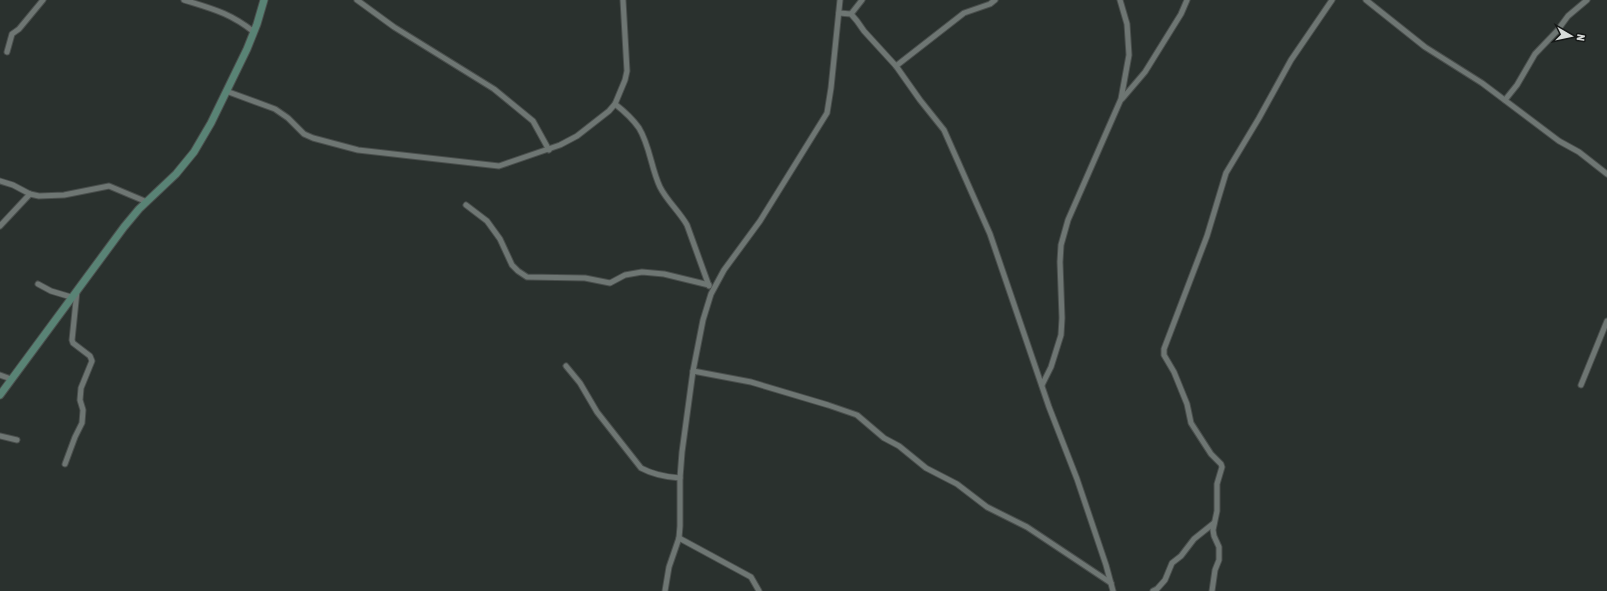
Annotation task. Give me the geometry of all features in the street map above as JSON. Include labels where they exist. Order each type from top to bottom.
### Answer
[{"type":"main road","points":[[0,395],[124,227],[176,174],[194,152],[211,123],[247,49],[264,0]]},
{"type":"street","points":[[7,52],[12,34],[19,29],[43,0]]},
{"type":"street","points":[[184,0],[224,13],[240,21],[254,32]]},
{"type":"street","points":[[357,0],[394,27],[494,89],[533,121],[549,150]]},
{"type":"street","points":[[226,91],[275,109],[288,118],[297,129],[313,138],[358,150],[499,166],[549,150],[577,136],[609,111],[615,104],[627,71],[622,0]]},
{"type":"street","points":[[665,591],[669,567],[679,538],[680,478],[693,371],[703,320],[711,294],[724,270],[760,221],[827,113],[840,0]]},
{"type":"street","points":[[851,14],[862,0]]},
{"type":"street","points":[[896,66],[964,13],[990,4],[995,0]]},
{"type":"street","points":[[1042,386],[1051,367],[1061,335],[1061,245],[1068,220],[1121,99],[1129,55],[1127,24],[1120,0]]},
{"type":"street","points":[[1121,99],[1145,72],[1181,14],[1187,0]]},
{"type":"street","points":[[1212,591],[1215,570],[1219,560],[1219,547],[1213,533],[1217,512],[1217,484],[1222,470],[1221,464],[1211,454],[1191,423],[1187,404],[1174,372],[1164,355],[1164,349],[1207,236],[1226,173],[1291,60],[1332,0]]},
{"type":"street","points":[[1366,0],[1425,47],[1476,79],[1559,141],[1579,152],[1607,174]]},
{"type":"street","points":[[1505,100],[1517,84],[1535,54],[1557,31],[1568,16],[1587,0]]},
{"type":"street","points":[[839,12],[851,14],[896,66],[944,130],[990,234],[1064,448],[1077,479],[1113,591]]},
{"type":"street","points":[[615,104],[632,119],[640,129],[656,177],[667,199],[687,225],[709,284],[711,294]]},
{"type":"street","points":[[0,181],[13,185],[30,194],[39,196],[64,195],[109,186],[147,202]]},
{"type":"street","points":[[0,226],[30,194]]},
{"type":"street","points":[[466,206],[487,221],[500,239],[512,265],[518,272],[527,276],[585,278],[610,283],[625,275],[642,272],[664,274],[709,284]]},
{"type":"street","points":[[38,284],[51,291],[71,297]]},
{"type":"street","points":[[65,464],[75,436],[82,423],[83,410],[80,400],[81,388],[92,361],[90,356],[73,343],[72,340],[77,290]]},
{"type":"street","points":[[1580,385],[1607,321]]},
{"type":"street","points":[[566,366],[580,384],[597,412],[641,468],[649,473],[680,478]]},
{"type":"street","points":[[693,371],[751,382],[858,415],[884,438],[899,446],[926,468],[956,484],[987,507],[1027,527],[1111,583]]},
{"type":"street","points":[[0,375],[11,379]]},
{"type":"street","points":[[0,436],[17,440]]},
{"type":"street","points":[[1153,591],[1157,589],[1165,580],[1172,563],[1181,556],[1194,539],[1214,523]]},
{"type":"street","points":[[679,538],[751,577],[759,591]]}]
